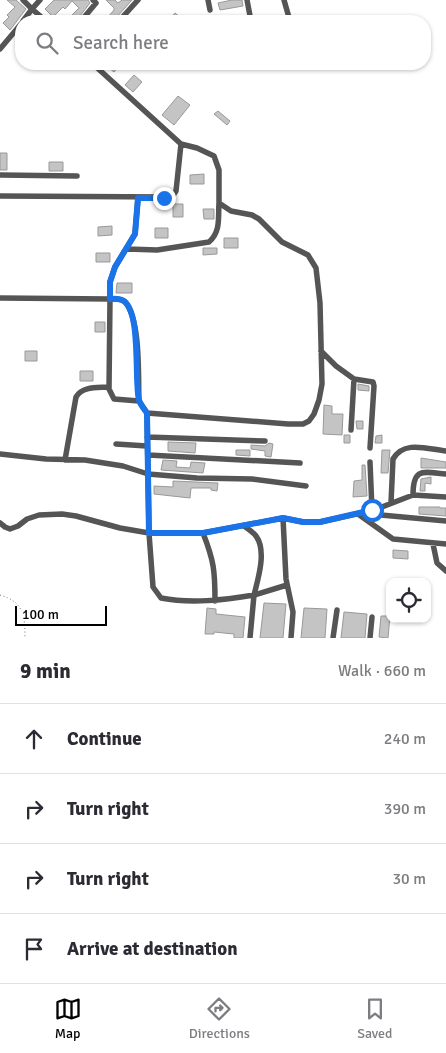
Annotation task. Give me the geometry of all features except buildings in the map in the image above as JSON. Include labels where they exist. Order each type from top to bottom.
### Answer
[{"type":"street","points":[[22,0],[39,15]]},
{"type":"street","points":[[28,15],[40,0]]},
{"type":"street","points":[[124,15],[138,0]]},
{"type":"street","points":[[208,0],[210,10]]},
{"type":"street","points":[[247,0],[250,15]]},
{"type":"street","points":[[284,0],[288,15]]},
{"type":"street","points":[[86,15],[96,1]]},
{"type":"street","points":[[0,49],[15,31]]},
{"type":"street","points":[[100,70],[181,144],[197,148],[214,156],[219,170],[218,230],[214,238],[209,242],[158,250],[127,249]]},
{"type":"street","points":[[0,196],[164,198],[174,194],[177,185],[181,144]]},
{"type":"street","points":[[0,175],[77,176]]},
{"type":"street","points":[[138,198],[135,234],[115,267],[110,282],[109,387],[114,399],[139,401]]},
{"type":"street","points":[[147,413],[303,424],[314,414],[320,400],[322,384],[320,303],[316,268],[308,255],[282,242],[259,219],[252,215],[231,211],[219,203]]},
{"type":"street","points":[[0,298],[120,299],[124,301],[133,318],[137,345],[139,401],[147,413],[149,533],[153,587],[160,598],[216,601],[254,595],[287,585]]},
{"type":"street","points":[[321,351],[336,366],[354,379],[373,382],[370,448]]},
{"type":"street","points":[[351,430],[354,379]]},
{"type":"street","points":[[65,460],[76,397],[79,392],[88,388],[109,387]]},
{"type":"street","points":[[147,437],[265,441]]},
{"type":"street","points":[[116,444],[147,446]]},
{"type":"street","points":[[391,503],[392,459],[396,453],[408,447],[446,451]]},
{"type":"street","points":[[0,454],[85,460],[148,474],[196,478],[252,479],[306,486]]},
{"type":"street","points":[[148,455],[300,463]]},
{"type":"street","points":[[370,462],[373,510]]},
{"type":"street","points":[[413,495],[413,481],[419,474],[424,472],[446,474]]},
{"type":"street","points":[[0,523],[10,529],[27,519],[39,515],[62,514],[149,533],[203,533],[283,518],[303,522],[320,522],[373,510],[413,495],[446,497]]},
{"type":"street","points":[[373,510],[381,515],[446,521]]},
{"type":"street","points":[[358,514],[393,540],[446,544]]},
{"type":"street","points":[[283,518],[287,585],[293,612],[291,638]]},
{"type":"street","points":[[244,526],[255,536],[260,545],[260,565],[254,595],[250,638]]},
{"type":"street","points":[[203,533],[213,558],[216,572],[216,601]]},
{"type":"street","points":[[433,544],[437,562],[446,571]]},
{"type":"street","points":[[334,638],[337,610]]},
{"type":"street","points":[[370,638],[372,617]]},
{"type":"path","points":[[0,595],[14,601],[23,612],[25,638]]},
{"type":"route","points":[[164,198],[138,198],[135,234],[115,267],[110,282],[110,299],[124,301],[133,318],[137,345],[139,401],[147,413],[149,533],[203,533],[283,518],[303,522],[320,522],[372,510]]}]
